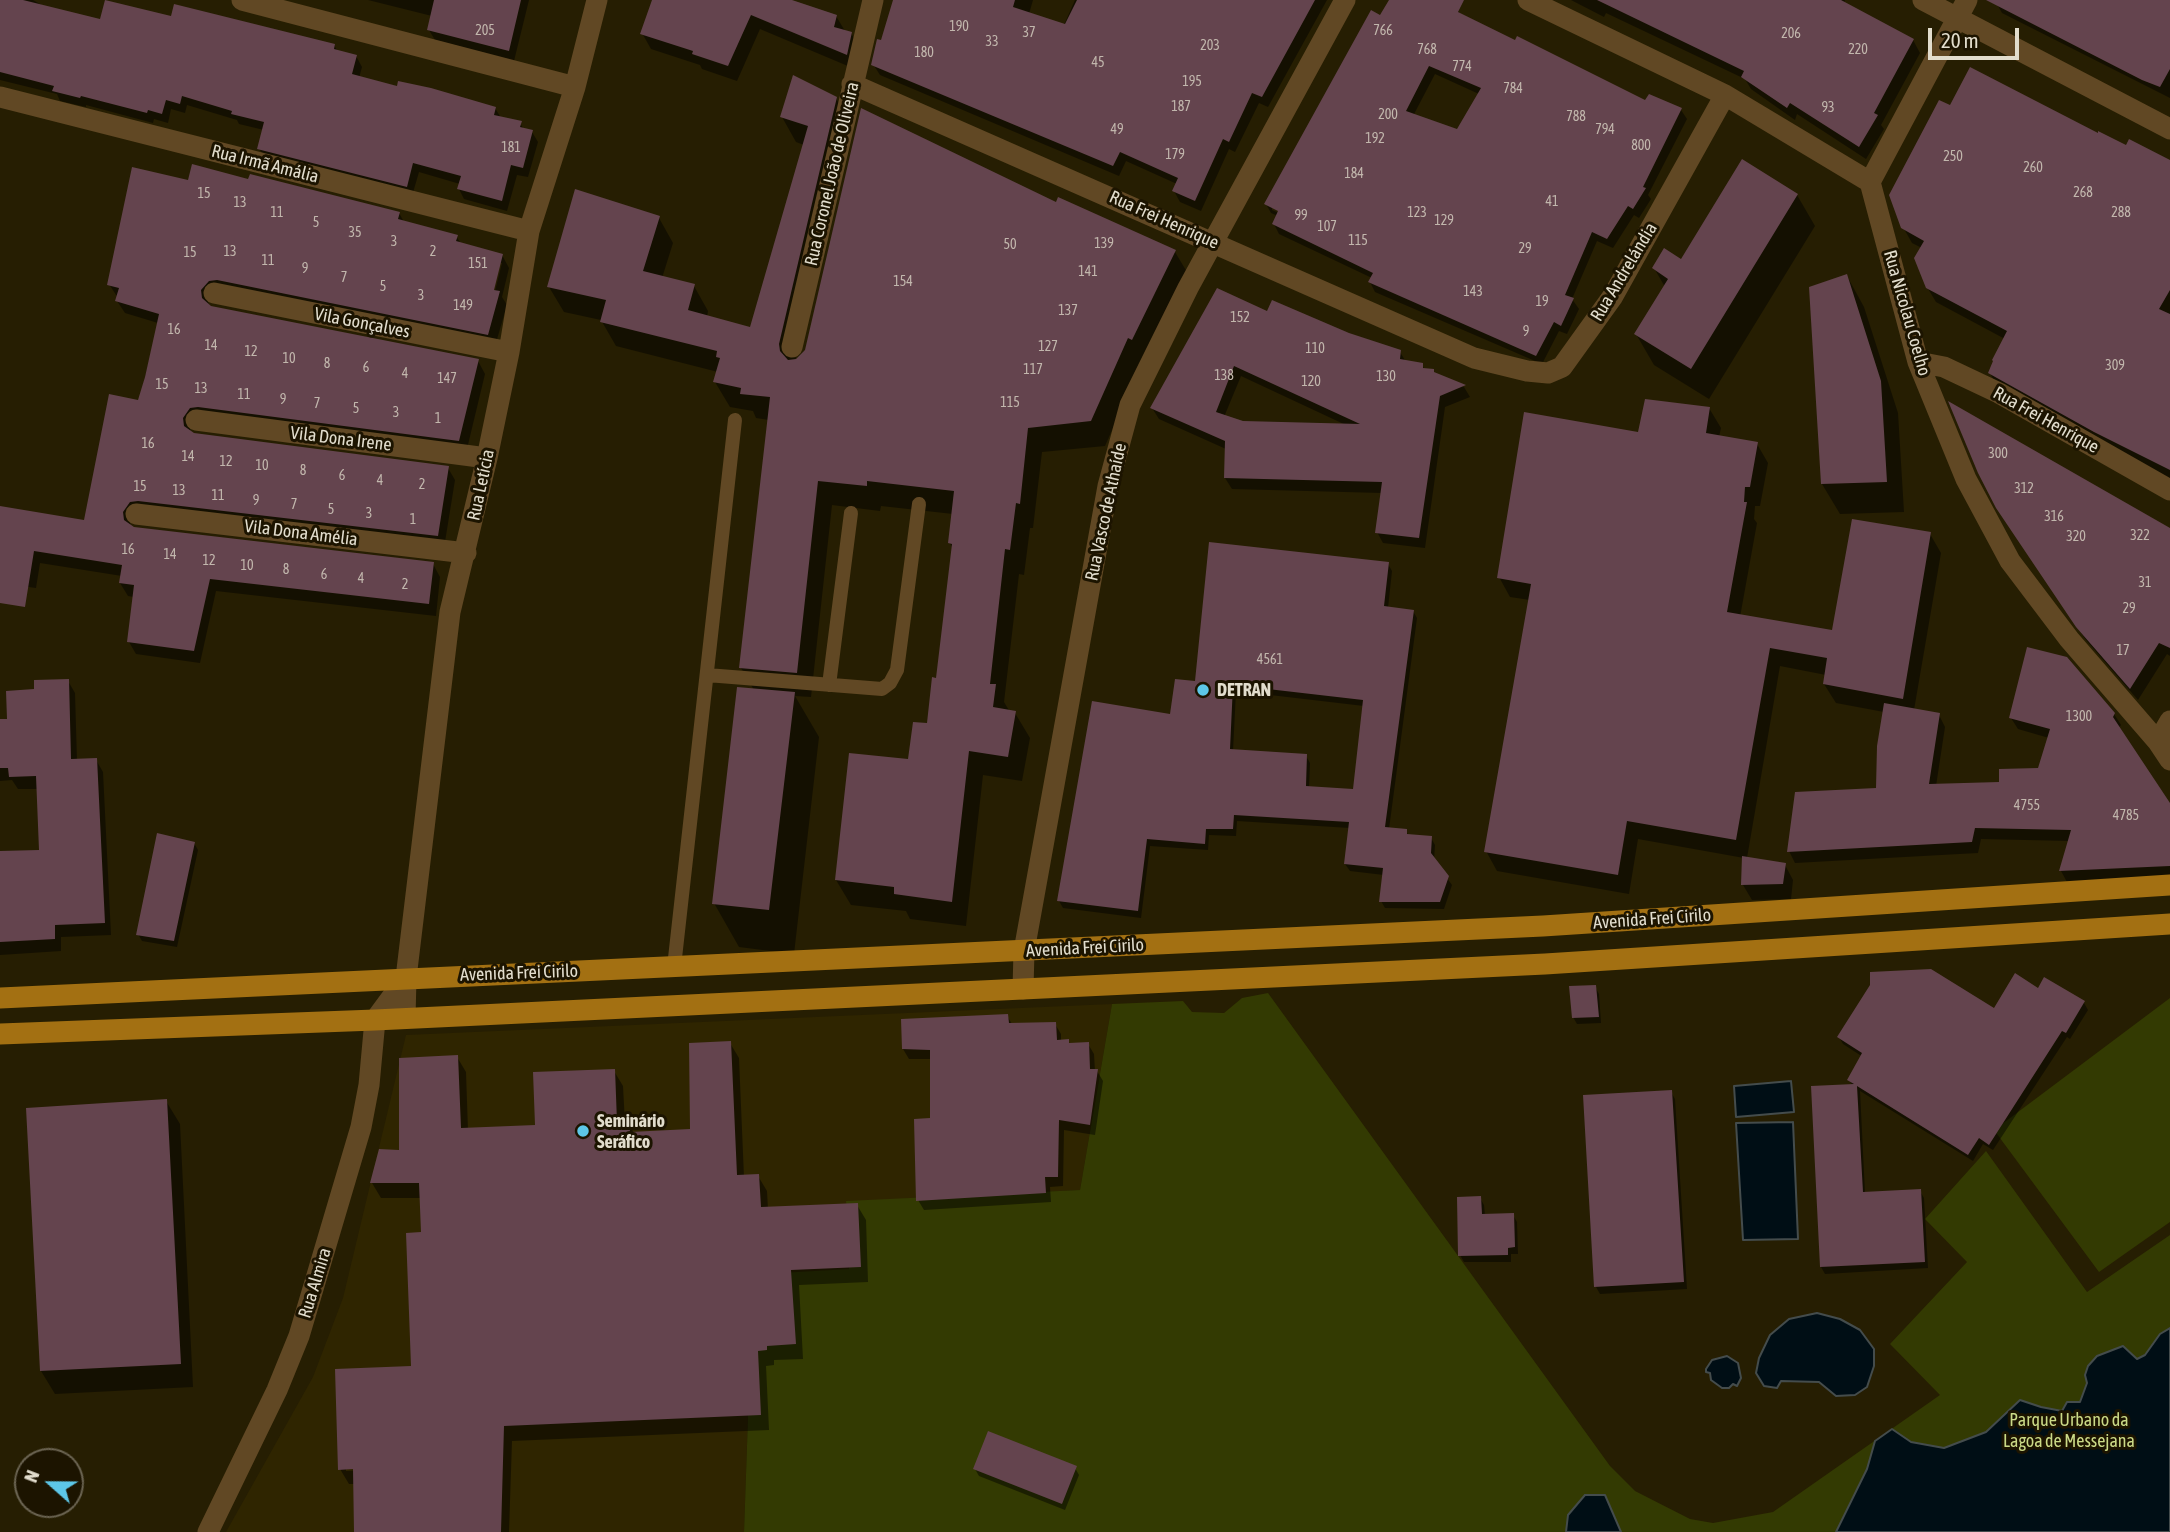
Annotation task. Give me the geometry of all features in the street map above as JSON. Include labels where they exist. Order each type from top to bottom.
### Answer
[{"type":"main road","name":"Avenida Frei Cirilo","points":[[0,998],[1543,926],[2170,885]]},
{"type":"main road","points":[[0,1034],[375,1020],[1545,964],[2170,924]]},
{"type":"street","points":[[242,0],[575,87]]},
{"type":"street","name":"Rua Letícia","points":[[405,1018],[406,978],[450,612],[466,553],[509,352],[529,231],[575,87],[597,0]]},
{"type":"street","name":"Rua Coronel João de Oliveira","points":[[792,347],[873,0]]},
{"type":"street","name":"Rua Vasco de Athaíde","points":[[1023,989],[1024,951],[1108,486],[1130,405],[1188,288],[1345,0]]},
{"type":"street","points":[[1528,0],[1725,95],[1870,182],[1962,9]]},
{"type":"street","points":[[1923,0],[1962,9],[2170,130]]},
{"type":"street","name":"Rua Frei Henrique","points":[[852,85],[1474,358]]},
{"type":"street","name":"Rua Andrelándia","points":[[1474,358],[1527,371],[1548,373],[1562,367],[1613,296],[1725,95]]},
{"type":"street","name":"Rua Irmã Amália","points":[[0,97],[529,231]]},
{"type":"street","name":"Rua Nicolau Coelho","points":[[1870,182],[1918,362],[1966,479],[2010,561],[2069,639],[2164,751]]},
{"type":"street","name":"Vila Gonçalves","points":[[214,293],[509,352]]},
{"type":"street","name":"Rua Frei Henrique","points":[[1918,362],[1944,367],[1990,388],[2170,490]]},
{"type":"street","name":"Vila Dona Irene","points":[[196,420],[487,458]]},
{"type":"street","name":"Vila Dona Amélia","points":[[136,514],[466,553]]},
{"type":"street","points":[[2164,751],[2170,721]]},
{"type":"street","points":[[375,1020],[406,978]]},
{"type":"street","name":"Rua Almira","points":[[208,1532],[277,1390],[302,1325],[361,1127],[369,1085],[375,1020]]},
{"type":"lane","points":[[674,967],[734,419]]},
{"type":"lane","points":[[706,675],[882,689],[890,683],[897,670],[919,504]]},
{"type":"lane","points":[[829,685],[851,513]]},
{"type":"shaded area","points":[[1112,1004],[1080,1190],[846,1202],[849,1269],[748,1417],[744,1532],[226,1532],[313,1377],[343,1298],[406,1035]]},
{"type":"shaded area","points":[[1791,1081],[1794,1112],[1736,1117],[1734,1086]]},
{"type":"shaded area","points":[[1793,1122],[1798,1239],[1743,1240],[1736,1123]]},
{"type":"shaded area","points":[[1817,1313],[1840,1319],[1860,1330],[1874,1349],[1874,1366],[1867,1387],[1855,1395],[1836,1396],[1819,1382],[1781,1381],[1777,1388],[1764,1386],[1756,1373],[1759,1358],[1770,1335],[1789,1319]]},
{"type":"shaded area","points":[[2170,1328],[2170,1532],[1836,1532],[1867,1469],[1875,1441],[1892,1429],[1911,1442],[1944,1448],[1986,1432],[2020,1400],[2062,1411],[2067,1402],[2080,1402],[2087,1383],[2085,1375],[2088,1366],[2097,1356],[2123,1346],[2137,1359],[2145,1355],[2160,1334]]},
{"type":"shaded area","points":[[1727,1356],[1738,1363],[1741,1378],[1737,1386],[1733,1384],[1729,1388],[1722,1388],[1711,1380],[1706,1369],[1712,1360]]},
{"type":"shaded area","points":[[1585,1495],[1605,1495],[1621,1532],[1566,1532],[1568,1515]]},
{"type":"green space","name":"Parque Urbano da Lagoa de Messejana","points":[[1268,993],[1610,1466],[1635,1491],[1690,1519],[1713,1523],[1773,1512],[1940,1395],[1890,1344],[1967,1262],[1925,1219],[1986,1151],[2087,1292],[2170,1235],[2170,1532],[744,1532],[748,1417],[744,1275],[849,1269],[846,1201],[1080,1190],[1112,1004],[1183,1001],[1192,1012],[1224,1013],[1242,998]]},
{"type":"green space","points":[[2170,998],[2170,1222],[2099,1272],[1994,1130]]},
{"type":"building","points":[[0,0],[23,0],[100,19],[105,0],[171,16],[174,4],[335,44],[334,49],[357,55],[352,74],[397,86],[398,81],[431,88],[496,107],[494,115],[522,121],[520,127],[533,130],[523,168],[511,165],[502,201],[457,189],[461,176],[413,163],[407,187],[257,149],[264,122],[231,114],[232,111],[182,96],[180,104],[166,100],[162,114],[52,91],[54,86],[0,72]]},
{"type":"building","points":[[434,0],[521,0],[509,51],[427,30]]},
{"type":"building","points":[[652,0],[792,0],[837,15],[834,27],[852,32],[847,55],[751,15],[728,66],[692,54],[693,51],[640,34]]},
{"type":"building","points":[[893,0],[1015,0],[1013,7],[1065,24],[1077,0],[1315,0],[1262,97],[1252,93],[1229,142],[1223,139],[1195,201],[1172,191],[1178,178],[1120,152],[1113,166],[871,65],[877,39],[881,40]]},
{"type":"building","points":[[1389,0],[1464,0],[1458,12],[1515,40],[1517,36],[1645,100],[1649,94],[1682,108],[1643,187],[1646,188],[1633,209],[1628,206],[1607,239],[1592,232],[1565,295],[1574,298],[1561,326],[1554,322],[1536,356],[1368,282],[1373,273],[1272,224],[1278,211],[1264,204],[1371,10],[1380,15]],"holes":[[[1429,66],[1481,88],[1457,129],[1406,111]]]},
{"type":"building","points":[[1597,0],[1841,0],[1914,39],[1874,113],[1878,115],[1859,147],[1790,103],[1787,108],[1741,77],[1744,71]]},
{"type":"building","points":[[1986,0],[2170,0],[2170,69],[2160,87]]},
{"type":"building","points":[[1970,67],[2098,133],[2126,145],[2129,139],[2170,160],[2170,290],[2159,309],[2170,314],[2170,470],[2094,432],[1988,373],[2007,331],[1926,288],[1914,258],[1924,241],[1901,228],[1889,195],[1939,100],[1950,105]]},
{"type":"building","points":[[793,75],[837,97],[779,344],[780,351],[788,360],[796,359],[805,350],[861,108],[1056,202],[1058,197],[1176,250],[1132,340],[1128,338],[1091,421],[1028,428],[1020,504],[1016,503],[1010,550],[1005,549],[990,684],[996,684],[993,707],[1016,711],[1008,757],[969,751],[952,902],[894,894],[894,887],[835,880],[849,753],[908,759],[913,722],[927,723],[932,677],[936,678],[952,544],[948,543],[954,491],[867,481],[867,486],[818,481],[797,673],[739,668],[770,397],[740,394],[741,388],[713,382],[720,358],[716,357],[717,351],[600,322],[606,300],[547,287],[575,189],[660,216],[643,271],[695,284],[688,310],[750,327],[808,126],[780,117]]},
{"type":"building","points":[[1742,159],[1798,194],[1691,369],[1634,334],[1668,279],[1652,268],[1664,248],[1681,259]]},
{"type":"building","points":[[192,164],[248,179],[250,174],[400,212],[398,219],[458,235],[456,241],[503,254],[494,290],[500,291],[488,335],[217,280],[209,281],[201,290],[202,298],[211,306],[479,359],[459,441],[198,407],[190,408],[183,418],[184,426],[194,433],[449,466],[438,536],[138,501],[130,502],[123,512],[124,520],[134,527],[434,562],[429,604],[210,579],[194,651],[127,642],[134,585],[119,583],[122,565],[34,551],[25,607],[0,603],[0,506],[84,520],[109,394],[138,400],[145,377],[159,314],[115,301],[119,288],[107,285],[132,167],[188,180]]},
{"type":"building","points":[[1847,274],[1881,381],[1887,482],[1821,484],[1809,287]]},
{"type":"building","points":[[1217,288],[1267,311],[1272,300],[1349,333],[1401,350],[1400,359],[1423,363],[1423,368],[1434,369],[1434,372],[1466,385],[1440,396],[1419,538],[1375,533],[1382,482],[1224,478],[1225,441],[1150,408]],"holes":[[[1234,366],[1360,424],[1243,421],[1216,412]]]},
{"type":"building","points":[[1645,399],[1710,407],[1706,433],[1758,442],[1750,487],[1745,487],[1744,502],[1747,502],[1727,612],[1832,630],[1852,519],[1931,532],[1903,699],[1823,684],[1827,658],[1770,648],[1736,840],[1627,821],[1618,875],[1484,852],[1531,584],[1497,578],[1524,412],[1638,432]]},
{"type":"building","points":[[1948,401],[2170,528],[2170,648],[2159,643],[2130,689],[2076,627],[1996,508]]},
{"type":"building","points":[[1209,542],[1389,562],[1384,606],[1414,610],[1385,827],[1407,829],[1407,834],[1432,836],[1431,853],[1449,876],[1440,902],[1379,902],[1383,868],[1344,864],[1349,822],[1234,815],[1233,829],[1206,829],[1205,844],[1147,839],[1138,911],[1057,901],[1092,701],[1170,714],[1175,679],[1195,681]],"holes":[[[1233,685],[1363,700],[1353,789],[1306,786],[1307,754],[1230,749]]]},
{"type":"building","points":[[2027,647],[2067,657],[2115,713],[2113,717],[2170,803],[2170,866],[2059,871],[2071,830],[1975,828],[1972,842],[1787,852],[1795,792],[1876,788],[1877,746],[1884,703],[1940,713],[1929,784],[1999,782],[1999,769],[2038,768],[2050,729],[2009,718]]},
{"type":"building","points":[[69,679],[71,759],[97,758],[105,923],[55,925],[55,939],[0,942],[0,851],[39,850],[36,776],[9,777],[8,768],[0,768],[0,719],[7,719],[6,691],[34,689],[34,680]]},
{"type":"building","points":[[737,687],[795,692],[769,910],[712,904]]},
{"type":"building","points":[[157,833],[195,842],[174,941],[136,935]]},
{"type":"building","points":[[1742,856],[1786,863],[1783,884],[1741,885]]},
{"type":"building","points":[[1931,969],[1994,1008],[2015,973],[2038,988],[2044,977],[2085,1001],[2066,1033],[2062,1031],[1989,1145],[1979,1138],[1968,1155],[1857,1086],[1863,1192],[1921,1189],[1925,1262],[1820,1267],[1811,1086],[1854,1084],[1847,1080],[1862,1053],[1837,1037],[1870,985],[1870,972]]},
{"type":"building","points":[[1596,985],[1599,1017],[1572,1018],[1569,986]]},
{"type":"building","points":[[1008,1014],[1009,1023],[1056,1022],[1057,1040],[1069,1039],[1069,1043],[1089,1042],[1090,1069],[1098,1069],[1090,1125],[1059,1120],[1058,1177],[1045,1177],[1046,1193],[916,1201],[914,1119],[930,1118],[930,1050],[902,1049],[901,1019]]},
{"type":"building","points":[[731,1041],[737,1175],[759,1174],[761,1207],[858,1203],[861,1267],[791,1270],[796,1344],[767,1346],[767,1350],[758,1351],[761,1415],[504,1426],[501,1532],[354,1532],[353,1469],[338,1470],[335,1369],[411,1366],[406,1233],[421,1232],[419,1183],[370,1183],[379,1149],[399,1150],[399,1058],[458,1055],[461,1128],[535,1125],[533,1072],[615,1069],[617,1122],[629,1121],[630,1132],[690,1129],[689,1043]]},
{"type":"building","points":[[1672,1090],[1684,1282],[1594,1287],[1583,1095]]},
{"type":"building","points":[[167,1099],[181,1364],[40,1371],[26,1108]]},
{"type":"building","points":[[1481,1196],[1482,1214],[1514,1213],[1515,1247],[1508,1248],[1508,1255],[1458,1256],[1457,1197]]},
{"type":"building","points":[[988,1431],[1077,1466],[1062,1504],[973,1469]]},
{"type":"place","name":"DETRAN","points":[[1203,690]]},
{"type":"place","name":"Seminário Seráfico","points":[[583,1131]]}]
